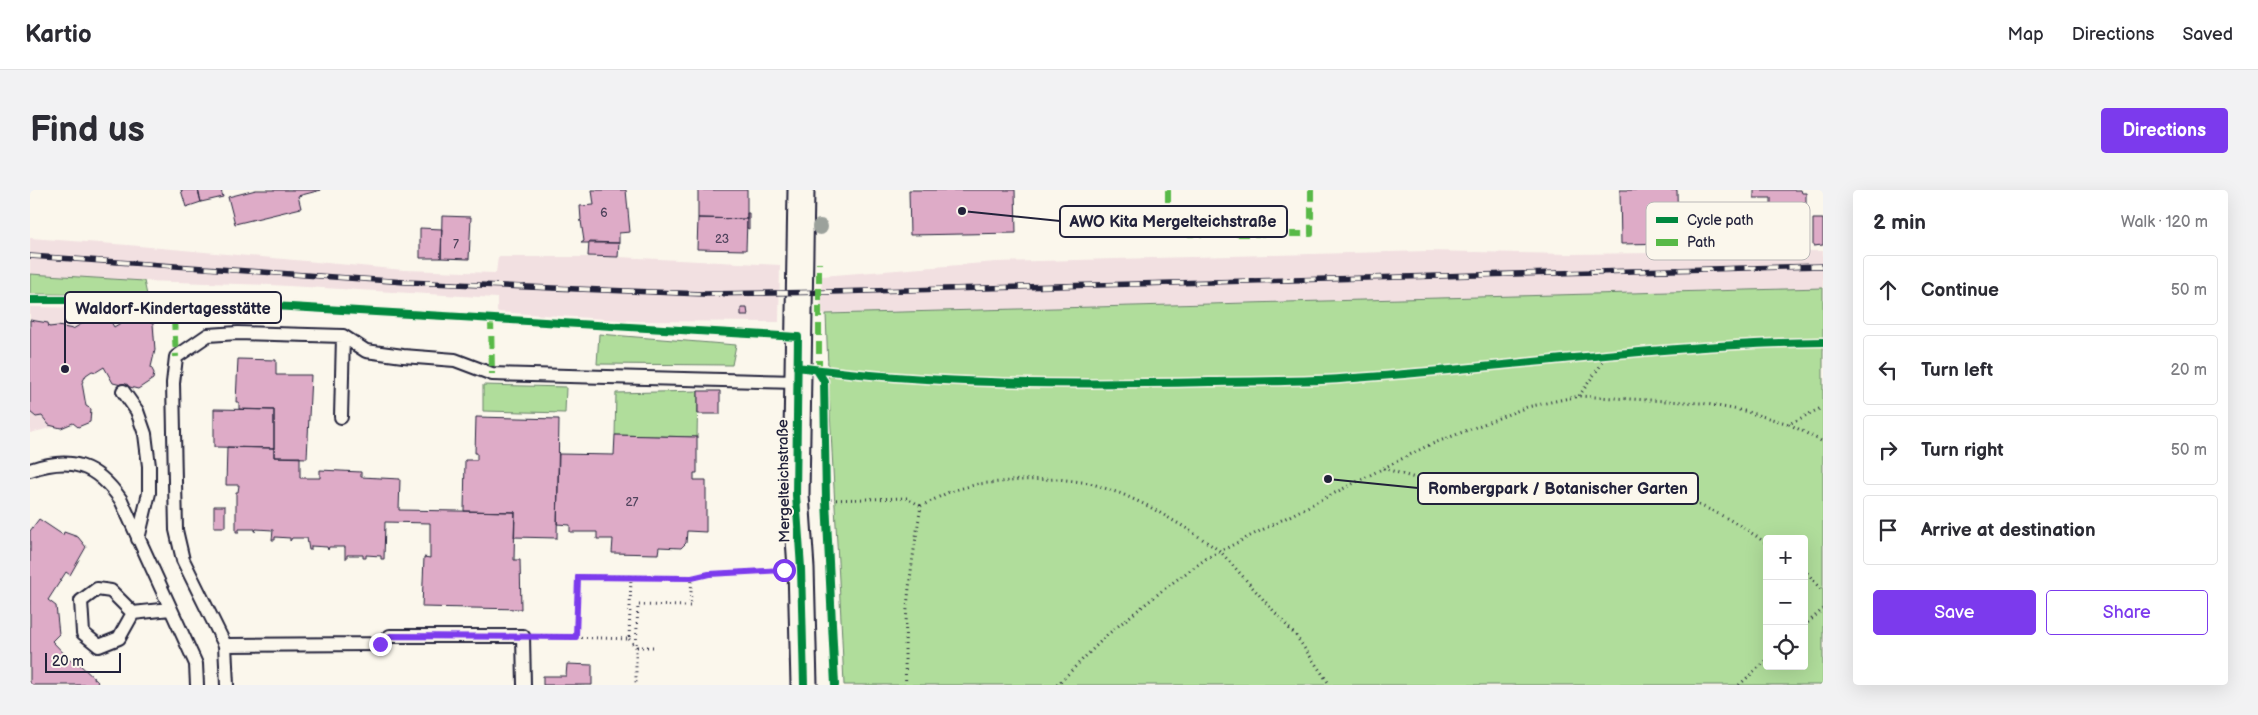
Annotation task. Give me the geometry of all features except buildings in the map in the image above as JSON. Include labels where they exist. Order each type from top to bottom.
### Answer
[{"type":"street","name":"Mergelteichstraße","points":[[801,190],[796,495],[802,568],[804,685]]},
{"type":"lane","points":[[227,685],[224,645],[183,560],[176,530],[173,383],[176,357],[208,335],[238,333],[343,336],[366,351],[455,360],[492,374],[797,382]]},
{"type":"lane","points":[[341,417],[343,336]]},
{"type":"lane","points":[[123,391],[137,411],[145,434],[149,466],[149,493],[138,539]]},
{"type":"lane","points":[[30,470],[51,464],[68,464],[95,472],[108,482],[121,500],[196,664],[197,685]]},
{"type":"lane","points":[[96,589],[111,591],[133,613],[119,638],[99,646],[83,633],[81,601],[96,589]]},
{"type":"lane","points":[[133,613],[170,609]]},
{"type":"lane","points":[[224,645],[380,644],[390,636],[523,636],[524,685]]},
{"type":"path","points":[[1579,396],[1608,355]]},
{"type":"path","points":[[1057,685],[1108,634],[1168,586],[1220,551],[1383,468],[1471,427],[1527,407],[1579,396],[1702,403],[1744,411],[1789,424],[1823,442]]},
{"type":"path","points":[[1789,424],[1823,407]]},
{"type":"path","points":[[1383,468],[1418,479],[1505,486],[1656,492],[1673,496],[1731,519],[1763,541]]},
{"type":"path","points":[[920,506],[951,491],[978,484],[1058,479],[1090,483],[1122,494],[1148,506],[1220,551],[1296,636],[1330,685]]},
{"type":"path","points":[[826,500],[907,498],[920,506]]},
{"type":"path","points":[[906,685],[904,658],[907,594],[920,506]]},
{"type":"path","points":[[576,637],[578,577],[692,578],[709,574],[784,570]]},
{"type":"path","points":[[1808,575],[1823,592]]},
{"type":"path","points":[[631,577],[629,639],[636,647]]},
{"type":"path","points":[[636,685],[638,605],[690,606],[692,578]]},
{"type":"path","points":[[1805,625],[1823,608]]},
{"type":"path","points":[[523,636],[629,639]]},
{"type":"path","points":[[636,647],[653,646]]},
{"type":"path","points":[[1739,685],[1763,664]]},
{"type":"shaded area","points":[[30,238],[404,270],[496,273],[498,257],[618,257],[780,265],[779,322],[636,321],[497,312],[497,298],[30,274]]},
{"type":"shaded area","points":[[1427,251],[1569,254],[1646,253],[1646,260],[1810,260],[1810,251],[1823,251],[1823,288],[820,314],[822,276],[996,262]]},
{"type":"shaded area","points":[[30,307],[155,309],[155,350],[151,367],[154,373],[153,379],[113,383],[104,368],[96,372],[92,371],[86,375],[82,383],[86,406],[91,409],[90,422],[78,427],[73,423],[61,428],[54,427],[30,433]]},
{"type":"green space","points":[[30,274],[144,281],[147,295],[30,294]]},
{"type":"green space","points":[[1823,288],[1823,685],[844,685],[826,314]]},
{"type":"green space","points":[[599,334],[736,345],[732,365],[597,364]]},
{"type":"green space","points":[[483,385],[566,387],[565,413],[483,411]]},
{"type":"green space","points":[[698,391],[697,437],[615,435],[616,393]]},
{"type":"railway","points":[[30,256],[405,282],[703,294],[1823,266]]},
{"type":"marked path","points":[[1168,190],[1168,220],[1173,234],[1311,234],[1311,190]]},
{"type":"marked path","points":[[819,263],[819,372]]},
{"type":"marked path","points":[[173,300],[176,357]]},
{"type":"marked path","points":[[491,318],[492,374]]},
{"type":"cycle path","points":[[30,300],[173,300],[798,337],[796,495],[801,568],[804,685]]},
{"type":"cycle path","points":[[797,367],[900,377],[1004,382],[1300,381],[1413,373],[1647,351],[1823,342]]},
{"type":"cycle path","points":[[817,370],[824,381],[826,500],[835,685]]},
{"type":"place","name":"AWO Kita Mergelteichstraße","points":[[962,211]]},
{"type":"place","name":"Waldorf-Kindertagesstätte","points":[[65,369]]},
{"type":"place","name":"Rombergpark / Botanischer Garten","points":[[1328,479]]},
{"type":"route","points":[[380,644],[390,636],[576,637],[578,577],[692,578],[709,574],[784,570]]}]
